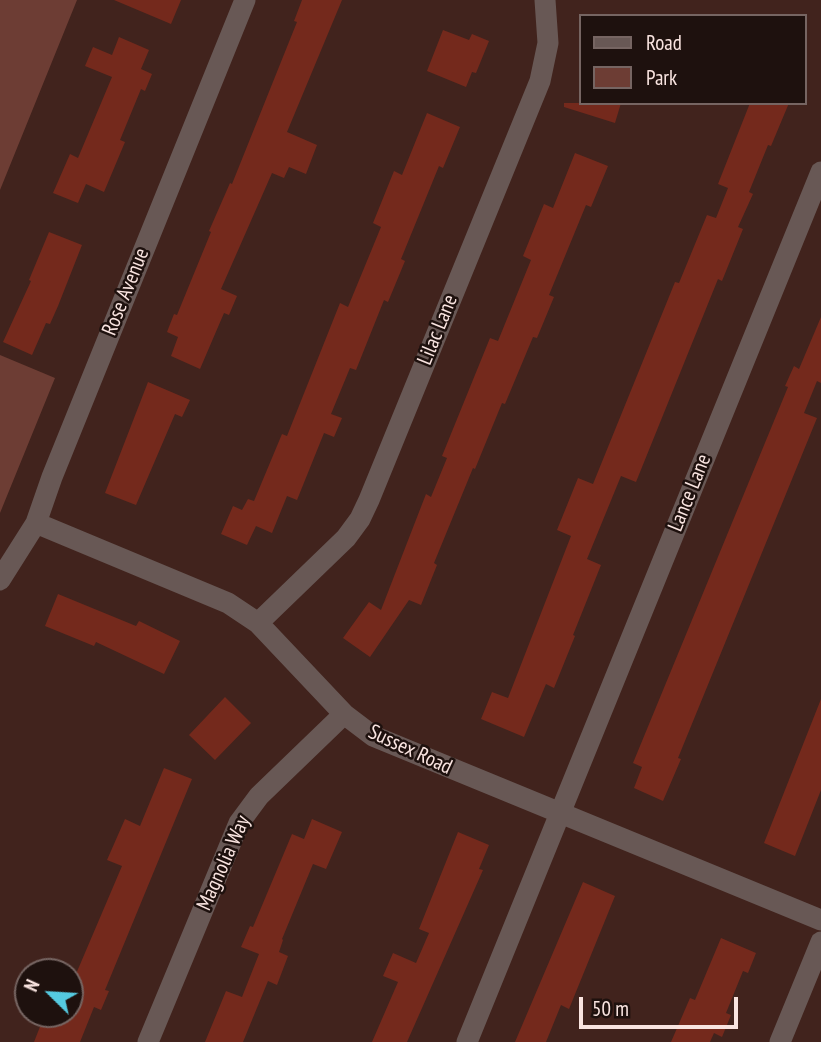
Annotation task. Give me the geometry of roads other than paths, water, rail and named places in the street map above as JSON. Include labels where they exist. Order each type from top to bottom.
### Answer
[{"type":"street","name":"Rose Avenue","points":[[0,580],[36,523],[57,464],[244,0]]},
{"type":"street","name":"Lilac Lane","points":[[257,623],[345,538],[360,519],[369,500],[540,81],[548,43],[545,0]]},
{"type":"street","name":"Lance Lane","points":[[467,1042],[821,172]]},
{"type":"street","name":"Sussex Road","points":[[36,523],[217,597],[257,623],[344,715],[373,736],[821,920]]},
{"type":"street","name":"Magnolia Way","points":[[148,1042],[239,823],[259,796],[344,715]]},
{"type":"street","points":[[780,1042],[821,942]]}]
